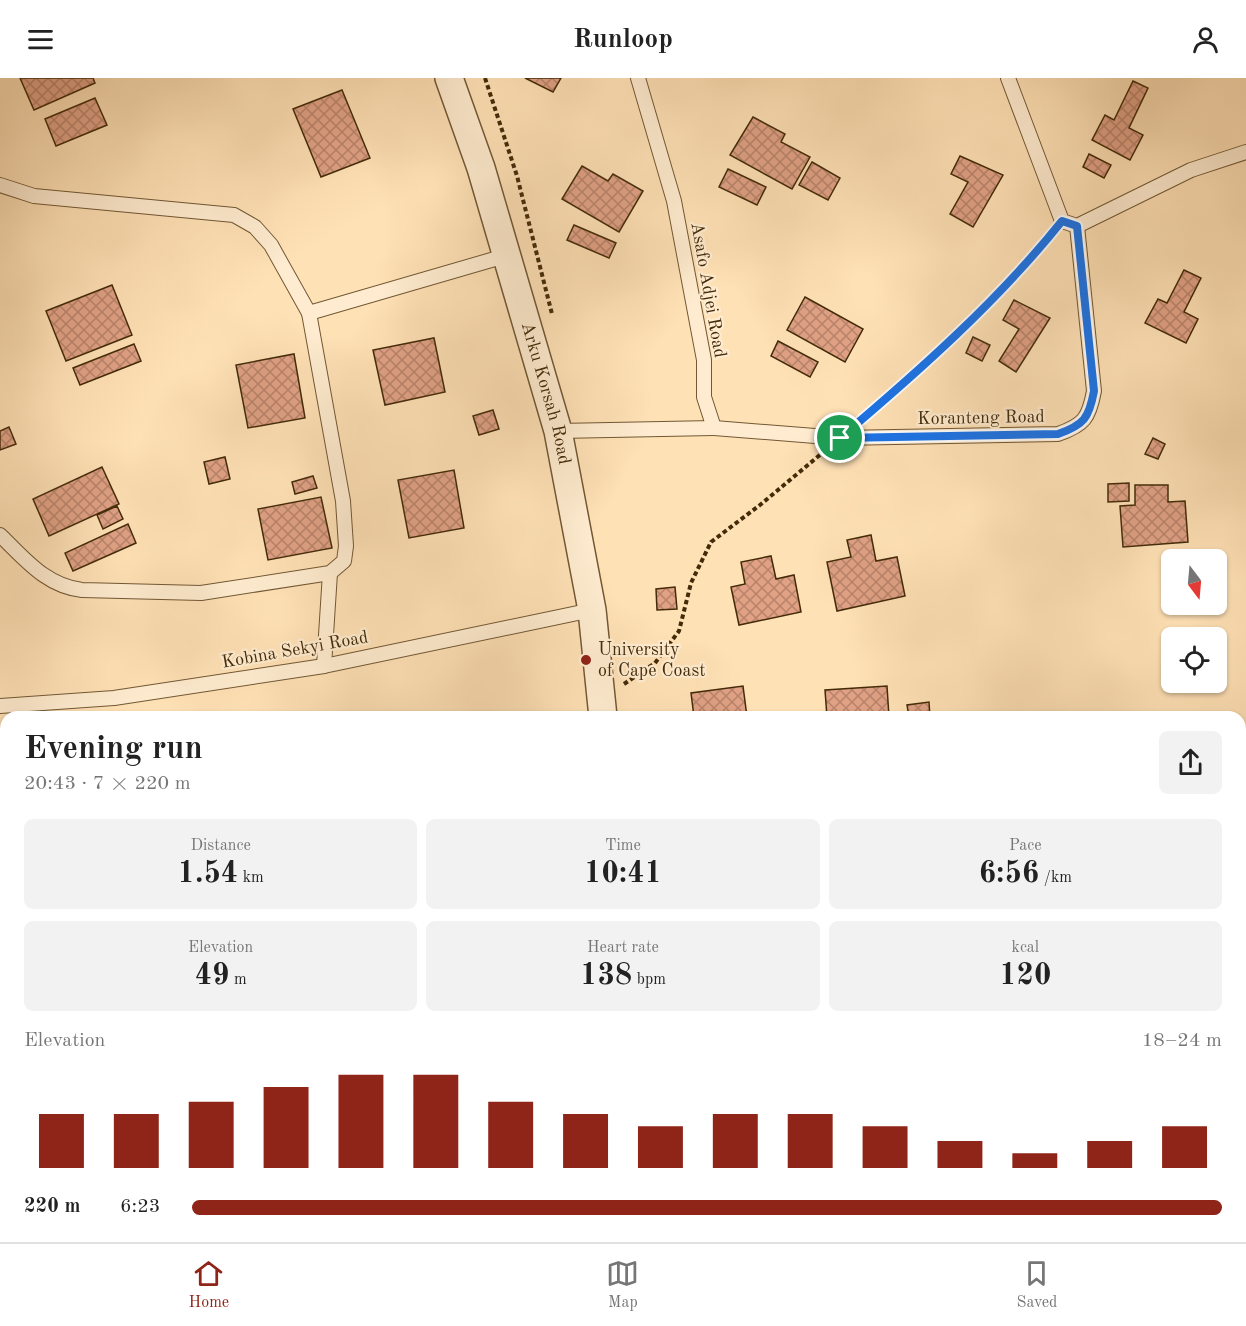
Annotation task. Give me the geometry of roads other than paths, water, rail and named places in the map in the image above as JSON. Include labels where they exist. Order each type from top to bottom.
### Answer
[{"type":"street","name":"Arku Korsah Road","points":[[449,78],[482,168],[505,256],[558,431],[592,610],[603,707]]},
{"type":"lane","name":"Asafo Adjei Road","points":[[638,78],[674,201],[704,360],[704,397],[714,428]]},
{"type":"lane","points":[[1008,78],[1062,221],[1077,226],[1191,170],[1246,152]]},
{"type":"lane","points":[[0,185],[34,196],[234,215],[255,226],[271,245],[309,313],[342,501],[344,561],[330,573],[201,593],[82,590],[67,588],[50,580],[0,535]]},
{"type":"lane","name":"Koranteng Road","points":[[714,428],[840,438],[1058,434],[1076,428],[1090,412],[1094,391],[1077,226]]},
{"type":"lane","points":[[309,313],[505,256]]},
{"type":"lane","points":[[558,431],[714,428]]},
{"type":"lane","points":[[324,666],[330,573]]},
{"type":"lane","name":"Kobina Sekyi Road","points":[[0,706],[114,698],[324,666],[592,610]]},
{"type":"place","name":"University of Cape Coast","points":[[586,660]]}]
